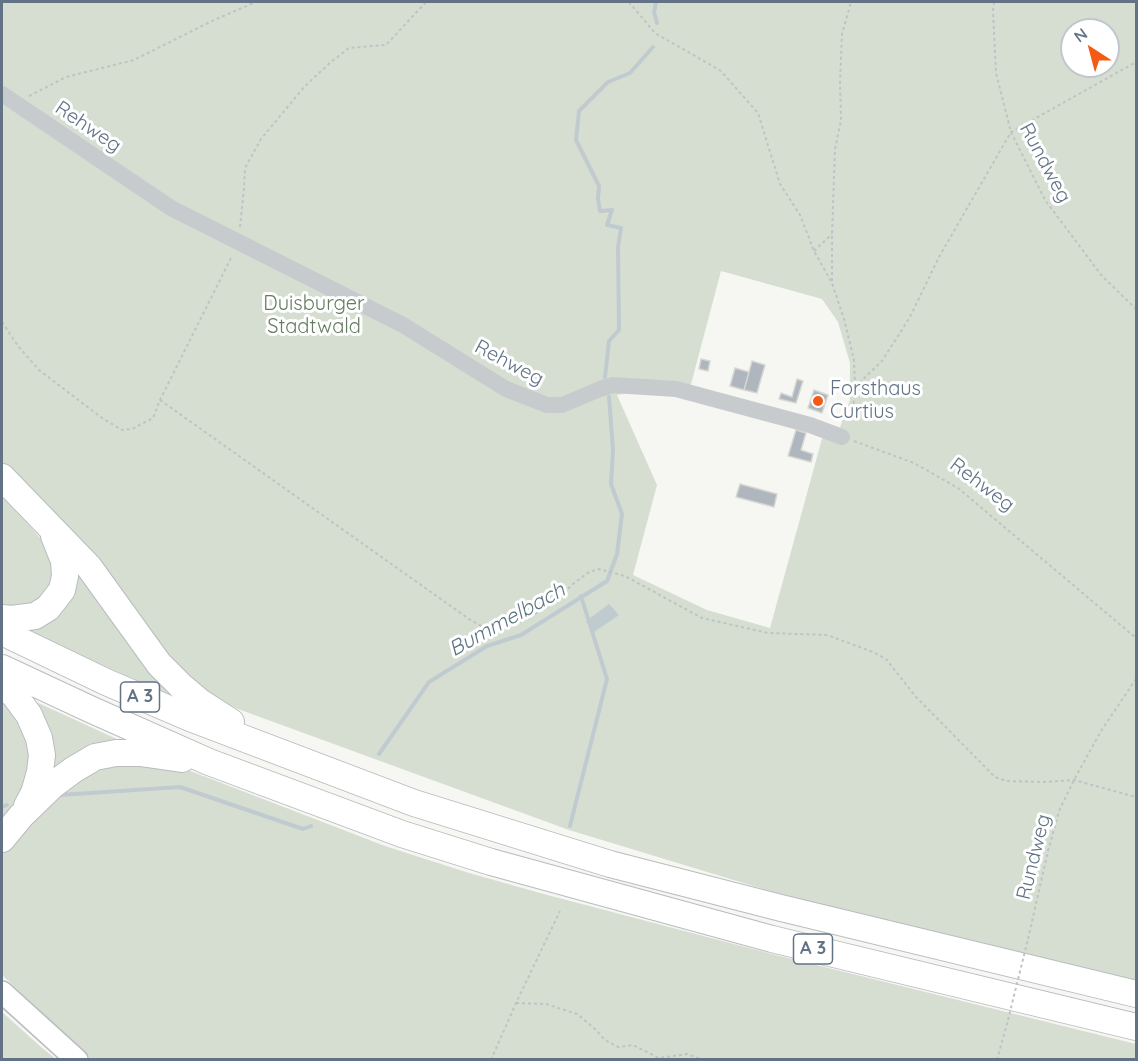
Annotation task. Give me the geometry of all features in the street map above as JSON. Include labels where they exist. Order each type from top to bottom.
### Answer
[{"type":"highway","points":[[2,477],[89,567],[159,664],[181,686],[200,702],[282,754]]},
{"type":"highway","points":[[2,618],[35,616],[48,608],[62,590],[65,576],[64,561],[52,530]]},
{"type":"highway","name":"A 3","points":[[2,632],[106,682],[190,718],[414,803],[610,864],[1137,994]]},
{"type":"highway","name":"A 3","points":[[2,668],[209,762],[402,834],[491,862],[772,939],[1137,1027]]},
{"type":"highway","points":[[2,684],[15,696],[29,715],[39,738],[42,755],[34,793],[21,816]]},
{"type":"highway","points":[[2,839],[21,816],[54,784],[95,757],[117,753],[140,753],[209,762]]},
{"type":"main road","points":[[2,992],[77,1059]]},
{"type":"lane","name":"Rehweg","points":[[9,99],[171,208],[403,326],[506,389],[547,405],[562,405],[613,385],[676,389],[810,424],[842,437]]},
{"type":"path","points":[[9,99],[66,77],[134,60],[256,2]]},
{"type":"path","points":[[2,322],[18,346],[39,370],[102,418],[122,430],[132,429],[153,418],[238,243],[244,168],[261,139],[305,86],[331,62],[349,48],[386,45],[426,2]]},
{"type":"path","points":[[629,2],[655,33],[721,71],[758,113],[780,184],[800,215],[814,251],[832,283],[844,319],[854,360],[855,387],[853,410],[842,437]]},
{"type":"path","points":[[832,283],[835,149],[841,120],[842,34],[851,2]]},
{"type":"path","name":"Rundweg","points":[[994,2],[996,73],[1011,132],[1046,200],[1102,276],[1137,309]]},
{"type":"path","points":[[855,387],[882,361],[910,317],[939,257],[1011,132],[1137,62]]},
{"type":"path","points":[[814,251],[832,234]]},
{"type":"path","points":[[160,400],[469,619],[485,628],[512,626],[551,605],[573,584],[589,572],[599,569],[625,576],[702,618],[768,633],[827,635],[873,652],[886,659],[916,697],[996,777],[1006,781],[1074,780],[1137,796]]},
{"type":"path","name":"Rehweg","points":[[842,437],[914,463],[958,488],[1137,638]]},
{"type":"path","name":"Rundweg","points":[[998,1059],[1047,851],[1059,811],[1101,731],[1137,678]]},
{"type":"path","points":[[491,1059],[560,910]]},
{"type":"path","points":[[516,1003],[546,1004],[577,1014],[605,1040],[618,1047],[633,1045],[659,1058],[687,1053],[703,1059]]},
{"type":"green space","name":"Duisburger Stadtwald","points":[[2,2],[1136,2],[1136,981],[783,895],[569,830],[238,709],[205,693],[173,667],[44,509],[2,464]],"holes":[[[721,271],[822,299],[838,322],[850,363],[850,400],[839,430],[823,435],[770,628],[707,610],[633,575],[657,485],[617,395],[637,391],[690,388]]]},
{"type":"green space","points":[[2,495],[52,551],[59,575],[34,609],[2,609]]},
{"type":"green space","points":[[68,562],[186,702],[22,628]]},
{"type":"green space","points":[[2,690],[27,718],[34,778],[2,828]]},
{"type":"green space","points":[[34,701],[119,740],[121,742],[54,775]]},
{"type":"green space","points":[[98,762],[180,767],[385,846],[469,873],[768,953],[1136,1044],[1136,1059],[91,1059],[2,975],[2,850],[53,793]]},
{"type":"green space","points":[[2,1012],[41,1047],[56,1059],[2,1059]]},
{"type":"shaded area","points":[[609,604],[619,615],[594,632],[586,621]]},
{"type":"building","points":[[701,359],[710,361],[708,371],[699,369]]},
{"type":"building","points":[[752,361],[765,365],[757,393],[744,390]]},
{"type":"building","points":[[735,368],[749,372],[744,390],[730,386]]},
{"type":"building","points":[[797,379],[803,381],[796,403],[779,399],[781,393],[792,397]]},
{"type":"building","name":"Forsthaus Curtius","points":[[814,390],[828,395],[822,413],[808,408]]},
{"type":"building","points":[[796,430],[806,433],[801,450],[813,454],[811,462],[788,456]]},
{"type":"building","points":[[740,484],[777,494],[774,507],[736,497]]},
{"type":"waterway","name":"Bummelbach","points":[[656,2],[654,12],[657,23]]},
{"type":"waterway","name":"Bummelbach","points":[[605,377],[609,341],[619,330],[618,247],[621,228],[607,225],[612,210],[600,211],[599,186],[576,140],[579,111],[608,82],[630,73],[653,47]]},
{"type":"waterway","name":"Bummelbach","points":[[379,754],[429,682],[487,646],[521,635],[607,581],[617,554],[622,514],[611,484],[613,450],[609,397]]},
{"type":"waterway","points":[[570,826],[607,679],[581,596]]},
{"type":"waterway","name":"Bummelbach","points":[[60,795],[180,787],[303,829],[311,826]]},
{"type":"waterway","name":"Bummelbach","points":[[2,807],[7,805]]},
{"type":"place","name":"Forsthaus Curtius","points":[[818,401]]}]
